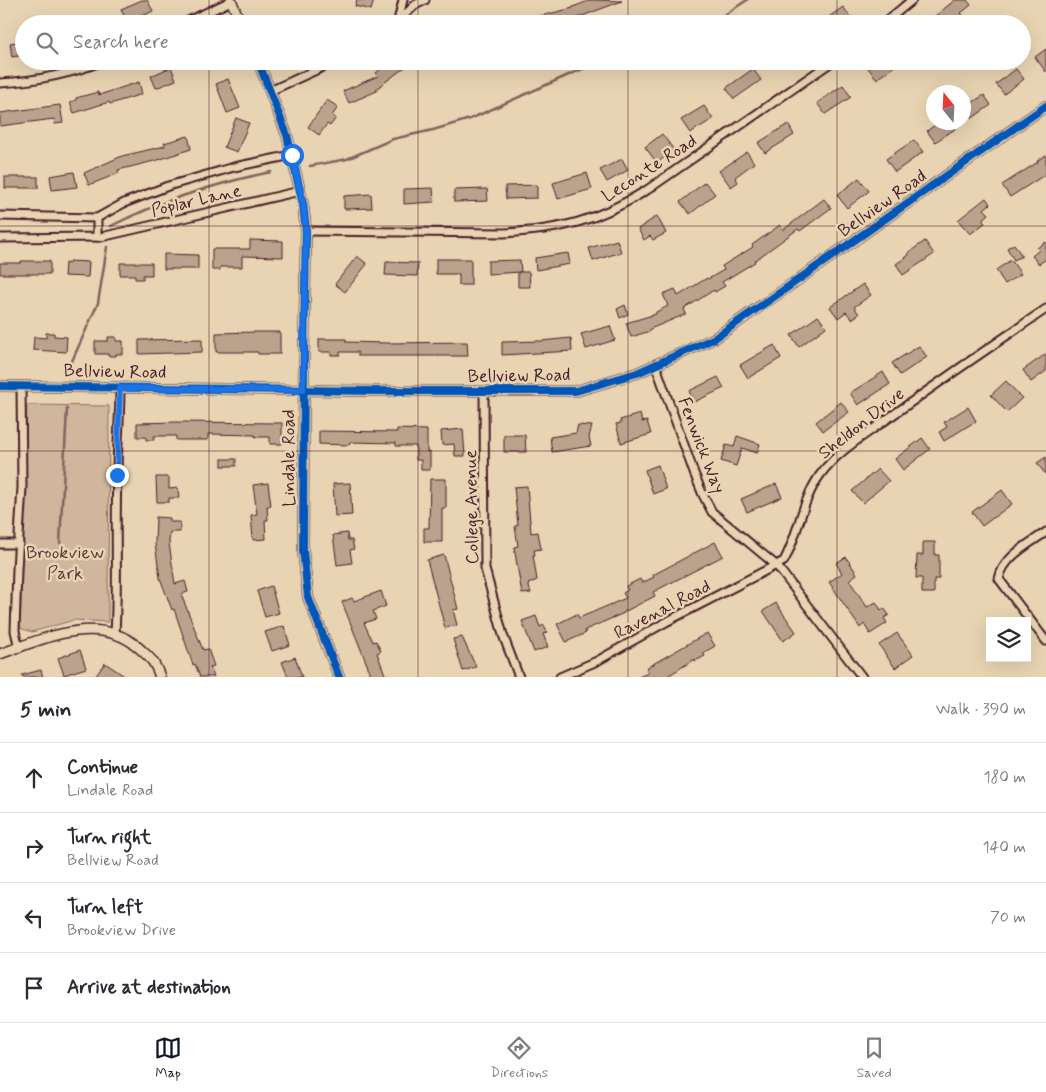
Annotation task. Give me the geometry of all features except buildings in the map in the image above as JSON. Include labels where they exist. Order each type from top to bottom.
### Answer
[{"type":"street","points":[[200,15],[231,0],[237,15]]},
{"type":"street","points":[[399,15],[403,0]]},
{"type":"street","points":[[404,15],[415,5],[425,0]]},
{"type":"street","points":[[894,15],[912,0]]},
{"type":"street","points":[[0,83],[20,82],[79,70]]},
{"type":"street","name":"Lindale Road","points":[[262,70],[287,135],[300,191],[306,231],[303,390],[303,550],[308,597],[339,677]]},
{"type":"street","points":[[270,91],[316,70]]},
{"type":"street","name":"Leconte Road","points":[[306,231],[503,233],[564,227],[594,218],[622,206],[647,190],[820,70]]},
{"type":"street","name":"Bellview Road","points":[[0,386],[576,391],[637,374],[715,338],[1046,106]]},
{"type":"street","name":"Poplar Lane","points":[[97,218],[124,203],[168,186],[234,167],[292,155]]},
{"type":"street","name":"Poplar Lane","points":[[0,238],[97,237],[300,191]]},
{"type":"street","points":[[0,216],[97,218],[97,237]]},
{"type":"street","name":"Sheldon Drive","points":[[777,566],[784,562],[792,548],[808,494],[822,473],[840,453],[1046,309]]},
{"type":"street","name":"Fenwick Way","points":[[656,366],[700,488],[712,512],[777,566]]},
{"type":"street","points":[[18,648],[15,631],[22,487],[21,386]]},
{"type":"street","points":[[115,634],[120,388]]},
{"type":"street","name":"College Avenue","points":[[484,391],[486,459],[485,569],[503,635],[520,677]]},
{"type":"street","points":[[1046,532],[1020,550],[1001,569],[999,578],[1046,641]]},
{"type":"street","points":[[0,544],[19,544]]},
{"type":"street","points":[[777,566],[862,677]]},
{"type":"street","name":"Ravenal Road","points":[[560,677],[597,661],[666,622],[777,566]]},
{"type":"street","points":[[0,654],[62,634],[77,631],[102,631],[115,634],[130,641],[155,662],[160,677]]},
{"type":"green space","name":"Brookview Park","points":[[27,405],[109,406],[108,622],[74,620],[32,632],[20,628]]},
{"type":"waterway","points":[[724,15],[747,0]]},
{"type":"waterway","points":[[310,166],[347,159],[393,139],[470,119],[580,70]]},
{"type":"waterway","points":[[111,226],[190,194],[271,172]]},
{"type":"waterway","points":[[68,370],[98,303],[107,247]]},
{"type":"waterway","points":[[60,543],[67,409]]},
{"type":"cycle path","points":[[262,70],[287,135],[303,204],[306,231],[303,550],[308,597],[339,677]]},
{"type":"cycle path","points":[[0,386],[373,391],[576,391],[637,373],[715,338],[1046,106]]},
{"type":"route","points":[[117,475],[120,388],[303,390],[306,231],[303,204],[292,155]]}]
